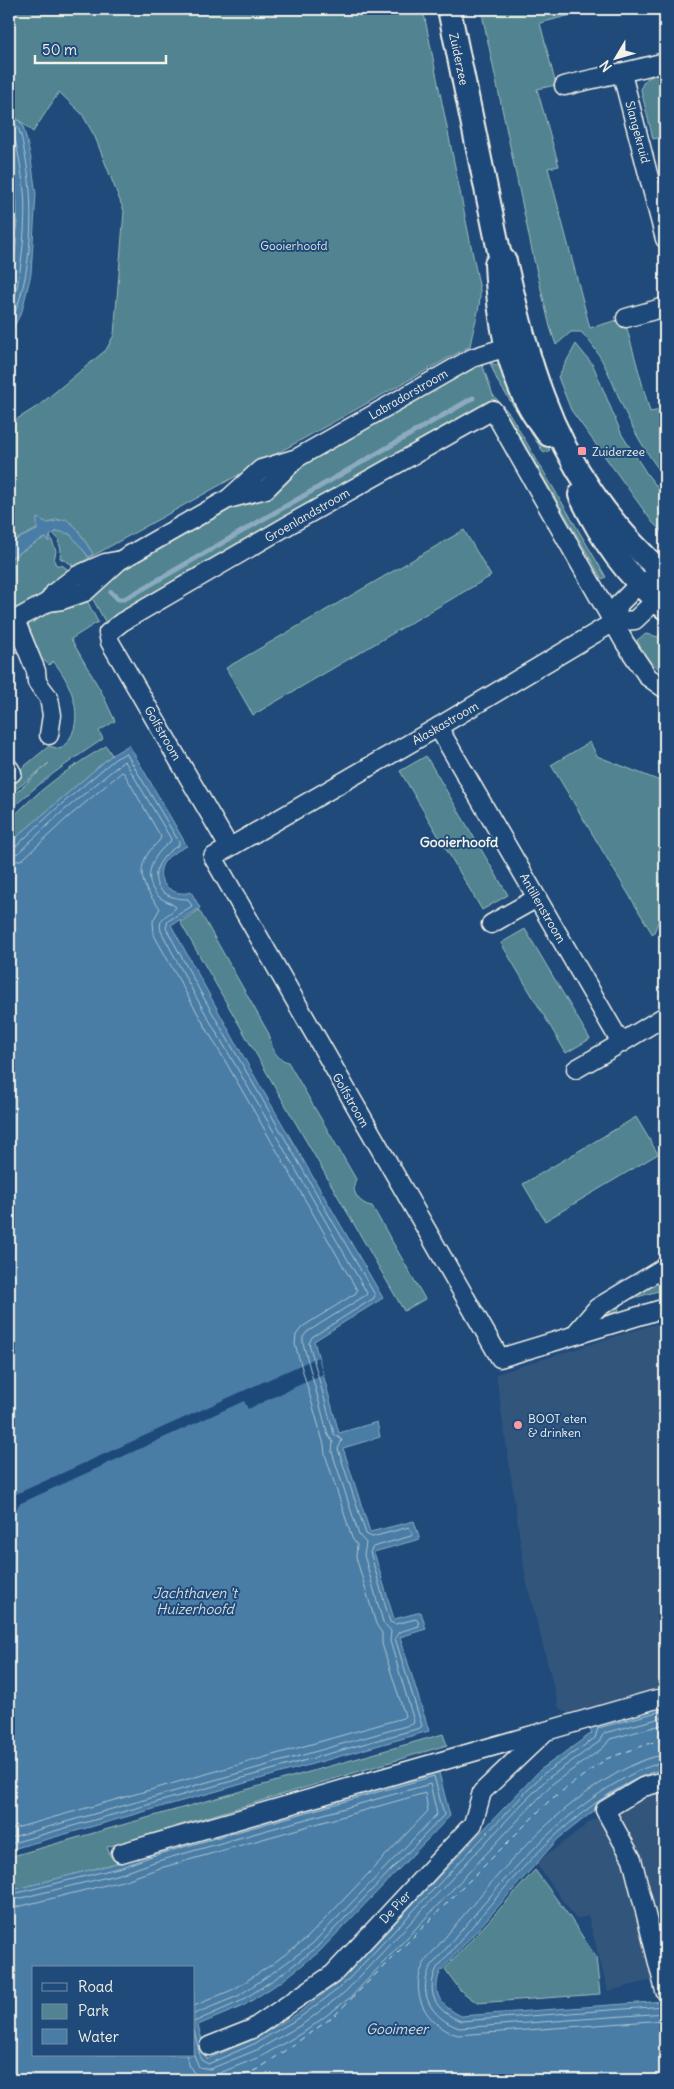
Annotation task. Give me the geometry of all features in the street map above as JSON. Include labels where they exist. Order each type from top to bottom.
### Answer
[{"type":"street","name":"Zuiderzee","points":[[449,9],[500,256],[496,263],[496,291],[516,344],[581,474],[618,526],[664,574]]},
{"type":"street","points":[[564,86],[612,74],[622,74],[665,62]]},
{"type":"street","name":"Slangekruid","points":[[622,74],[659,189],[665,239]]},
{"type":"street","points":[[626,318],[665,307]]},
{"type":"street","name":"Zuiderzee","points":[[516,344],[521,388],[530,408],[553,442],[602,535],[620,563],[661,604]]},
{"type":"street","name":"Labradorstroom","points":[[50,735],[52,715],[49,698],[37,682],[36,671],[12,622],[48,602],[62,600],[85,592],[119,561],[228,499],[271,486],[297,458],[463,362],[477,355],[516,344]]},
{"type":"street","name":"Groenlandstroom","points":[[122,622],[292,523],[493,410],[614,622]]},
{"type":"street","points":[[661,604],[664,574],[639,584],[618,604],[614,622],[648,677],[665,689]]},
{"type":"street","name":"Alaskastroom","points":[[274,821],[438,727],[614,622],[635,620],[661,604]]},
{"type":"street","name":"Golfstroom","points":[[122,622],[108,633],[110,642],[229,847]]},
{"type":"street","name":"Antillenstroom","points":[[438,727],[621,1043]]},
{"type":"street","name":"Golfstroom","points":[[274,821],[213,857],[500,1358],[574,1335]]},
{"type":"street","points":[[491,924],[537,898]]},
{"type":"street","points":[[576,1069],[665,1016]]},
{"type":"street","points":[[574,1335],[597,1308],[665,1267]]},
{"type":"street","points":[[574,1335],[665,1308]]},
{"type":"street","name":"De Pier","points":[[121,1853],[665,1698]]},
{"type":"street","name":"De Pier","points":[[209,2046],[252,2029],[333,1974],[473,1824],[482,1792],[546,1731]]},
{"type":"street","points":[[665,1780],[643,1787],[604,1810],[632,1860],[665,1991]]},
{"type":"shaded area","points":[[665,1321],[665,1705],[588,1726],[559,1708],[526,1580],[496,1374]]},
{"type":"shaded area","points":[[665,1783],[665,1977],[608,1991],[588,1916],[576,1919],[536,1863],[594,1819]]},
{"type":"green space","name":"Gooierhoofd","points":[[9,9],[423,9],[480,290],[478,311],[470,346],[71,568],[73,565],[60,558],[59,540],[53,533],[65,532],[69,534],[78,542],[88,557],[93,554],[76,527],[57,519],[9,543],[9,424],[38,406],[106,350],[114,335],[124,211],[95,137],[82,114],[59,92],[33,132],[15,117],[9,118]]},
{"type":"green space","points":[[481,9],[594,9],[540,23],[556,85],[537,89],[559,166],[548,168],[590,328],[624,318],[650,412],[665,409],[665,477],[638,438],[602,360],[589,341],[581,332],[571,332],[556,345],[534,260]]},
{"type":"green space","points":[[665,72],[665,144],[663,137],[653,139],[641,90],[642,85],[647,79]]},
{"type":"green space","points":[[576,344],[593,365],[622,435],[647,474],[665,497],[665,535],[653,523],[571,410],[558,377]]},
{"type":"green space","points":[[490,363],[500,366],[550,450],[544,453],[498,382]]},
{"type":"green space","points":[[482,364],[493,395],[509,413],[606,577],[602,579],[508,416],[487,405],[107,625],[90,594],[105,580],[300,464],[476,365]]},
{"type":"green space","points":[[464,530],[491,576],[253,715],[226,668]]},
{"type":"green space","points":[[50,536],[56,551],[54,560],[56,565],[62,565],[71,572],[54,589],[9,617],[9,559],[42,539],[46,538],[48,541]]},
{"type":"green space","points":[[85,597],[98,622],[71,639],[102,693],[115,721],[99,731],[103,739],[42,782],[9,812],[9,799],[49,763],[9,795],[9,779],[49,746],[60,749],[69,740],[76,718],[75,705],[67,681],[53,661],[49,665],[41,658],[27,622],[62,604]]},
{"type":"green space","points":[[660,632],[665,635],[665,675],[643,654],[637,640],[646,634],[659,637]]},
{"type":"green space","points":[[590,742],[597,756],[665,783],[665,905],[653,935],[551,765]]},
{"type":"green space","points":[[106,746],[112,755],[19,835],[9,847],[9,821],[31,799],[55,780]]},
{"type":"green space","points":[[426,756],[508,895],[482,910],[400,771]]},
{"type":"green space","points":[[199,910],[269,1034],[274,1051],[280,1058],[288,1062],[356,1179],[354,1188],[357,1196],[363,1203],[372,1206],[425,1299],[404,1311],[180,922]]},
{"type":"green space","points":[[525,929],[590,1039],[566,1053],[501,943]]},
{"type":"green space","points":[[636,1117],[658,1154],[545,1221],[523,1184]]},
{"type":"green space","points":[[665,1275],[665,1289],[617,1303]]},
{"type":"green space","points":[[617,1303],[619,1310],[617,1312],[601,1317],[600,1313]]},
{"type":"green space","points":[[443,1734],[447,1745],[107,1847],[111,1857],[118,1855],[121,1862],[9,1891],[9,1857]]},
{"type":"green space","points":[[535,1870],[596,1957],[600,1994],[477,2003],[460,1990],[445,1969]]},
{"type":"water","points":[[15,117],[23,125],[31,159],[36,194],[31,274],[22,311],[9,336],[9,118]]},
{"type":"water","points":[[37,518],[48,523],[66,519],[76,527],[93,554],[89,557],[70,534],[57,531],[50,536],[49,542],[46,538],[42,539],[9,559],[9,543],[37,530]]},
{"type":"water","name":"Jachthaven 't Huizerhoofd","points":[[129,745],[187,846],[166,859],[161,869],[161,876],[166,886],[171,890],[178,893],[191,892],[200,908],[171,925],[247,1063],[383,1298],[314,1341],[339,1433],[377,1422],[380,1437],[343,1448],[370,1532],[414,1521],[420,1539],[374,1552],[394,1619],[421,1612],[426,1629],[400,1637],[429,1731],[9,1850],[9,847],[19,835],[112,755]]},
{"type":"water","name":"Gooimeer","points":[[665,1705],[665,1774],[605,1802],[558,1839],[440,1972],[437,1987],[438,1993],[448,2008],[461,2016],[665,2001],[665,2080],[9,2080],[9,1891],[121,1862],[151,1851],[438,1769],[450,1816],[319,1952],[282,1981],[243,2006],[198,2025],[207,2059],[254,2039],[297,2014],[338,1983],[540,1770],[592,1733],[588,1726]]},
{"type":"pier","points":[[318,1357],[323,1374],[248,1409],[244,1401],[19,1504],[9,1524],[9,1491],[16,1494]]},
{"type":"waterway","points":[[111,592],[118,599],[124,599],[132,595],[473,398]]},
{"type":"ferry route","points":[[233,2080],[260,2068],[333,2017],[550,1800],[606,1759],[665,1738]]},
{"type":"place","name":"Zuiderzee","points":[[582,451]]},
{"type":"place","name":"BOOT eten & drinken","points":[[518,1425]]},
{"type":"district","name":"Gooierhoofd","points":[[459,842]]}]
